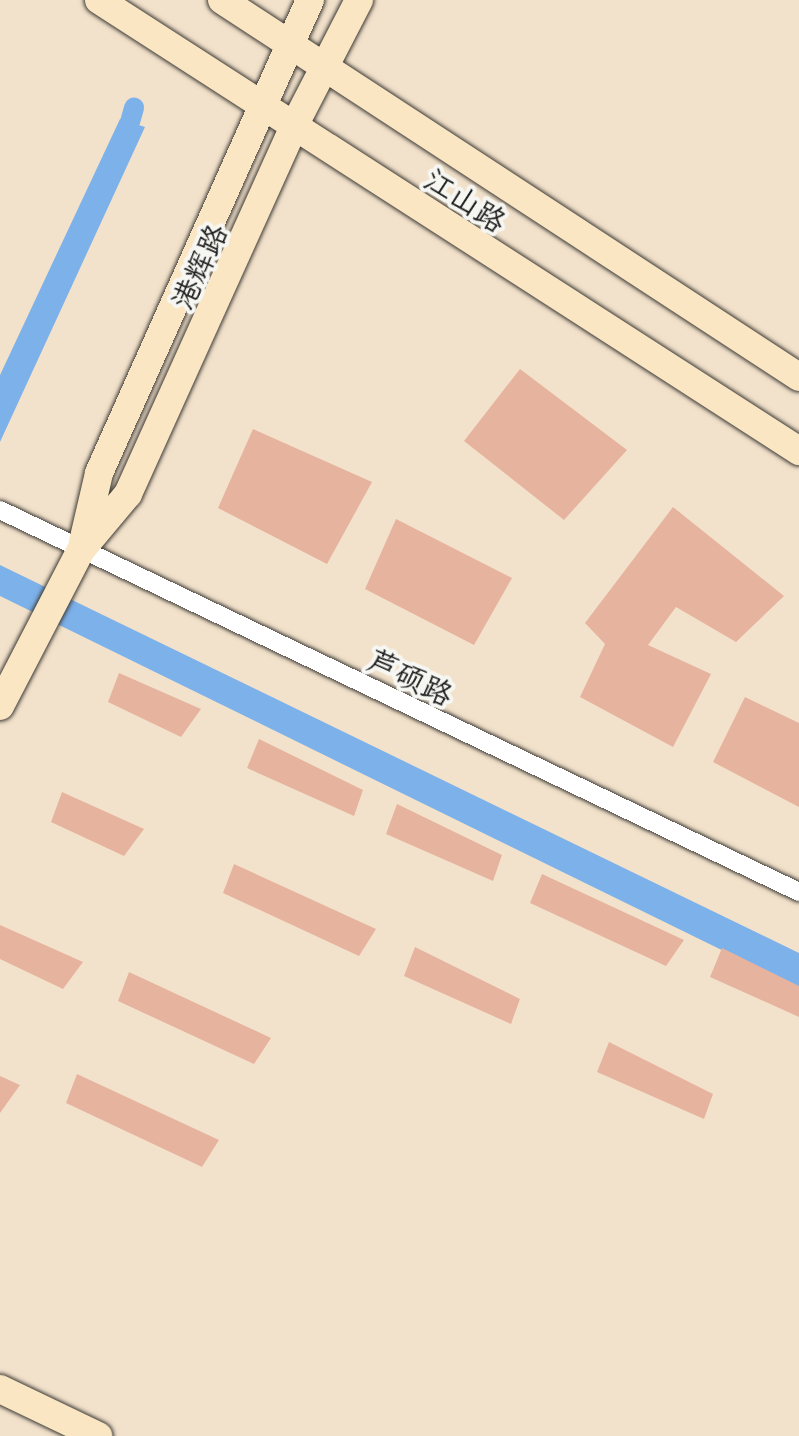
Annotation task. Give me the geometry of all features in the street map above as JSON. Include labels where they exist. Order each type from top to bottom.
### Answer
[{"type":"main road","name":"江山路","points":[[99,0],[261,108],[799,451]]},
{"type":"main road","name":"江山路","points":[[222,0],[799,377]]},
{"type":"main road","name":"港辉路","points":[[81,550],[99,473],[310,0]]},
{"type":"main road","name":"港辉路","points":[[0,706],[81,550],[128,494],[293,128],[358,0]]},
{"type":"main road","points":[[0,1389],[98,1436]]},
{"type":"street","name":"芦硕路","points":[[0,510],[799,892]]},
{"type":"water","points":[[120,119],[145,127],[0,442],[0,375]]},
{"type":"water","points":[[0,565],[799,953],[799,988],[0,596]]},
{"type":"building","points":[[520,369],[627,450],[564,520],[464,441]]},
{"type":"building","points":[[253,429],[372,482],[327,564],[218,508]]},
{"type":"building","points":[[673,507],[784,596],[736,642],[676,607],[648,645],[711,674],[673,747],[580,697],[605,644],[585,623]]},
{"type":"building","points":[[396,519],[512,578],[474,645],[365,589]]},
{"type":"building","points":[[119,673],[201,709],[181,737],[108,702]]},
{"type":"building","points":[[745,697],[799,723],[799,807],[713,762]]},
{"type":"building","points":[[259,739],[363,790],[354,816],[247,768]]},
{"type":"building","points":[[62,792],[144,829],[124,856],[51,822]]},
{"type":"building","points":[[397,804],[502,855],[493,881],[386,834]]},
{"type":"building","points":[[234,864],[376,929],[359,956],[223,893]]},
{"type":"building","points":[[542,874],[684,940],[666,966],[530,903]]},
{"type":"building","points":[[0,925],[83,962],[63,989],[0,959]]},
{"type":"building","points":[[415,947],[520,999],[511,1024],[404,976]]},
{"type":"building","points":[[722,948],[799,986],[799,1017],[710,977]]},
{"type":"building","points":[[129,972],[271,1038],[254,1064],[118,1001]]},
{"type":"building","points":[[609,1042],[713,1094],[704,1119],[597,1072]]},
{"type":"building","points":[[77,1074],[219,1140],[202,1167],[66,1103]]},
{"type":"building","points":[[0,1076],[20,1085],[0,1113]]},
{"type":"waterway","points":[[130,122],[134,108]]}]
